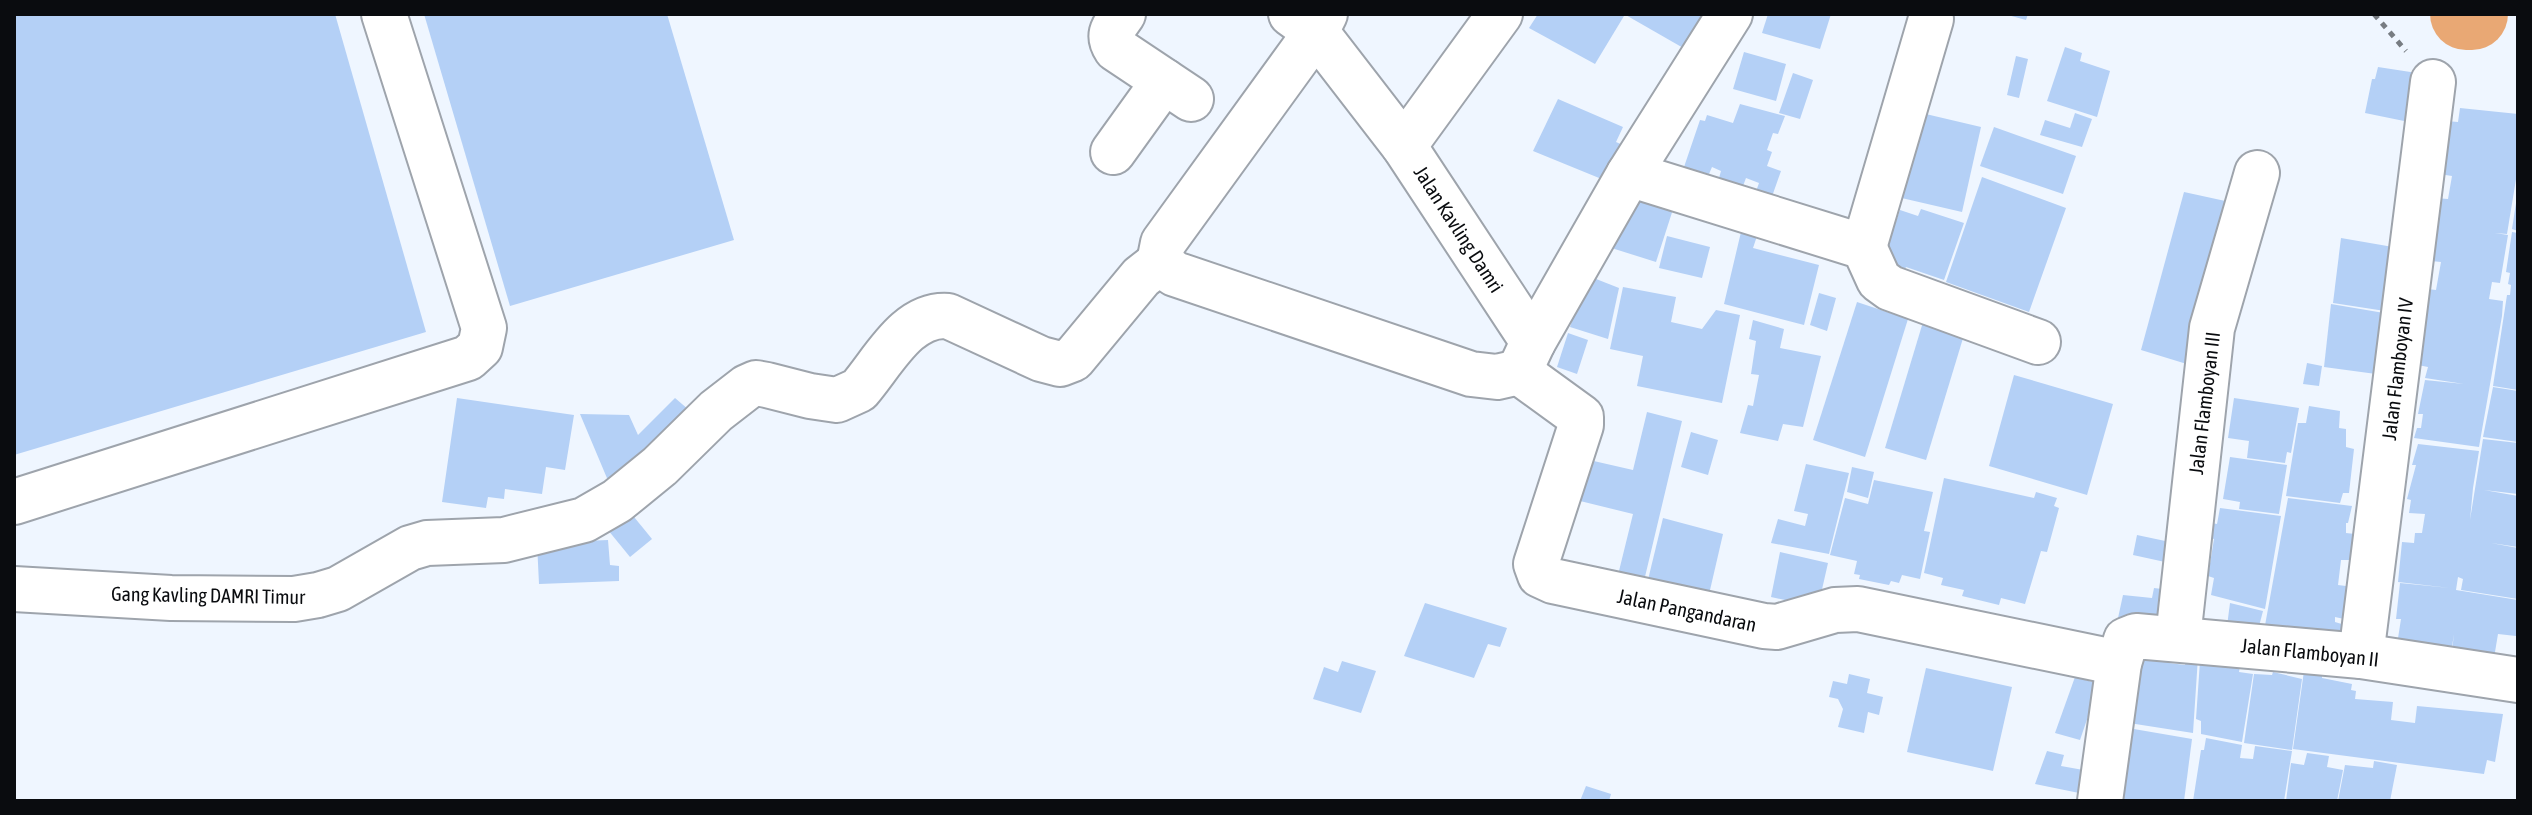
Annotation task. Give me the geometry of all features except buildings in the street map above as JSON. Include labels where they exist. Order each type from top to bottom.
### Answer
[{"type":"street","points":[[14,502],[468,358],[480,347],[484,328],[384,14]]},
{"type":"street","points":[[1113,152],[1177,90],[1116,49],[1111,30],[1123,14]]},
{"type":"street","name":"Jalan Kavling Damri","points":[[1500,14],[1404,146],[1526,357]]},
{"type":"street","points":[[1404,146],[1311,20],[1163,243],[1159,263],[1175,274],[1471,374],[1497,377],[1526,357],[1629,174],[1730,14]]},
{"type":"street","points":[[1931,19],[1864,247],[1879,280],[1890,288],[2038,342]]},
{"type":"street","name":"Jalan Flamboyan IV","points":[[2361,656],[2433,82]]},
{"type":"street","name":"Jalan Flamboyan III","points":[[2178,638],[2212,328],[2257,173]]},
{"type":"street","points":[[1629,174],[1864,247]]},
{"type":"street","name":"Gang Kavling DAMRI Timur","points":[[14,589],[171,598],[294,599],[338,589],[410,548],[427,543],[504,540],[584,520],[617,501],[660,466],[716,411],[747,387],[756,383],[837,400],[848,396],[859,390],[915,323],[932,315],[948,316],[1041,359],[1060,364],[1073,359],[1141,277],[1159,263]]},
{"type":"street","name":"Jalan Pangandaran","points":[[1526,357],[1581,417],[1536,564],[1540,575],[1553,581],[1764,626],[1777,627],[1835,610],[1858,609],[2119,663]]},
{"type":"street","name":"Jalan Flamboyan II","points":[[2119,663],[2126,640],[2136,636],[2361,656],[2518,680]]},
{"type":"street","points":[[2100,801],[2119,663]]},
{"type":"waterway","points":[[2466,14],[2472,14]]}]
